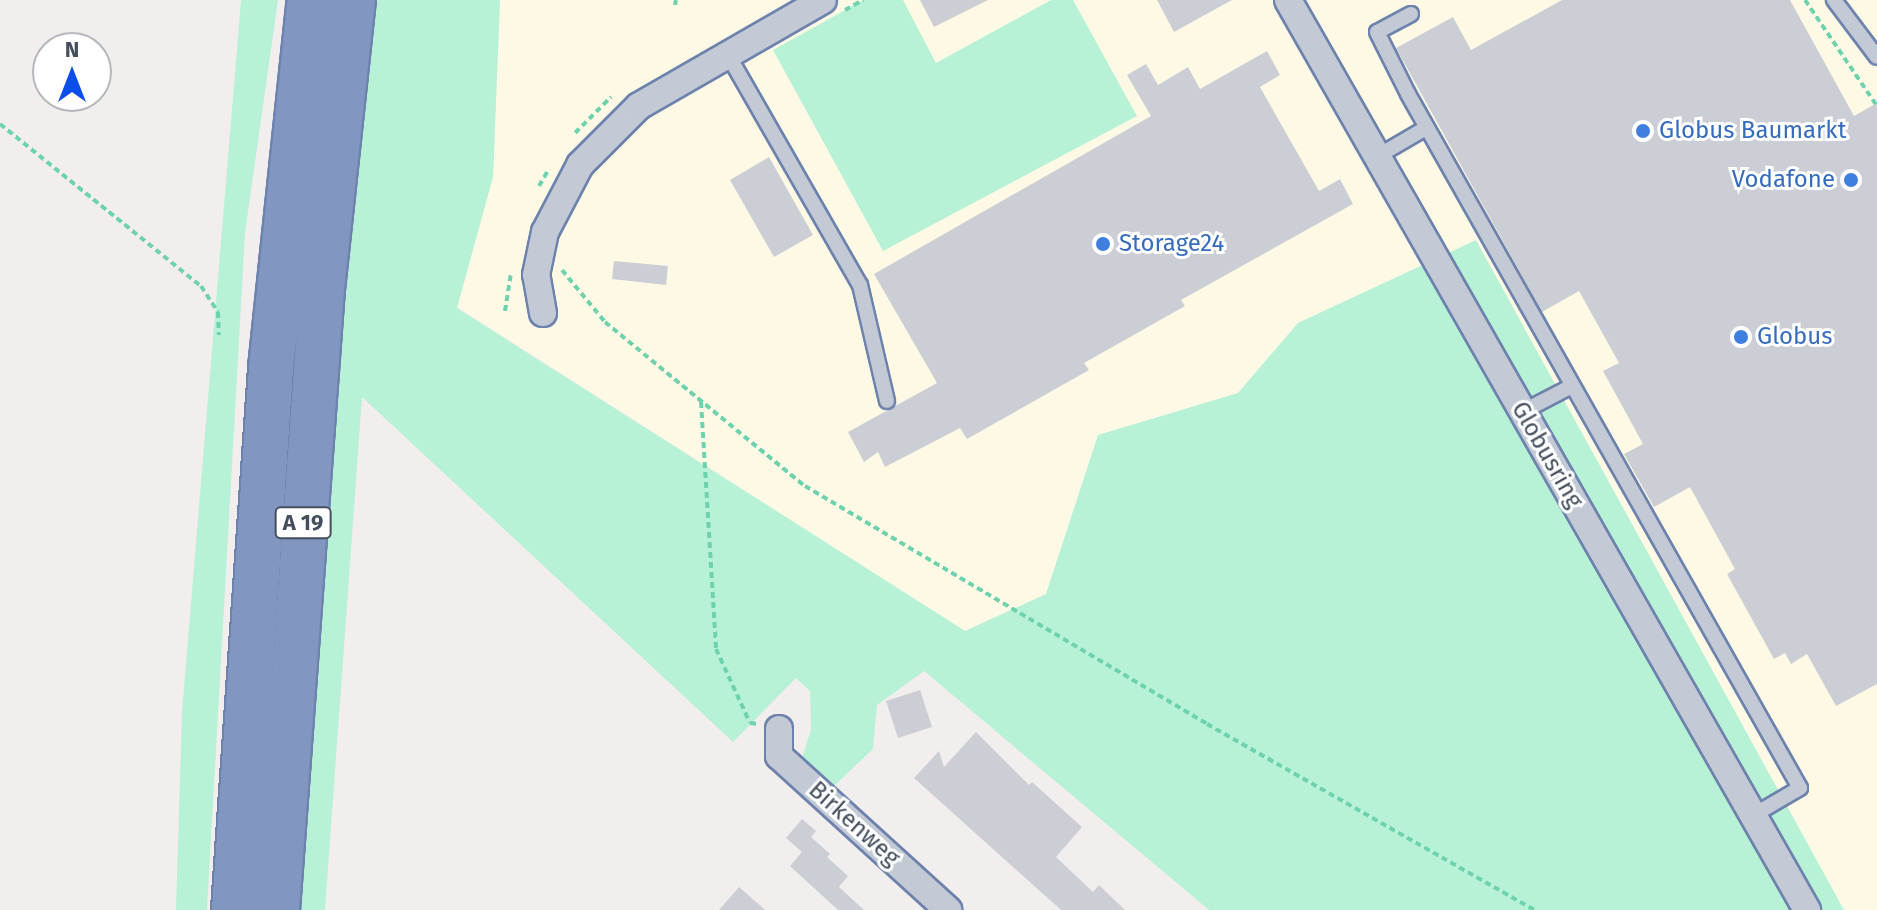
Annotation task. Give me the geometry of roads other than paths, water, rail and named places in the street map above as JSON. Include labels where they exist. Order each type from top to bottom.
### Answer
[{"type":"highway","name":"A 19","points":[[234,910],[271,368],[310,0]]},
{"type":"highway","name":"A 19","points":[[277,910],[322,289],[353,0]]},
{"type":"street","name":"Globusring","points":[[1288,0],[1807,910]]},
{"type":"street","points":[[543,313],[536,275],[545,232],[580,165],[639,106],[727,53],[830,7]]},
{"type":"street","name":"Birkenweg","points":[[779,729],[779,756],[948,910]]},
{"type":"lane","points":[[1834,0],[1877,57]]},
{"type":"lane","points":[[1411,14],[1377,32],[1426,128],[1800,788],[1752,816]]},
{"type":"lane","points":[[727,53],[860,285],[887,401]]},
{"type":"lane","points":[[1378,156],[1426,128]]},
{"type":"lane","points":[[1522,412],[1572,386]]},
{"type":"place","name":"Globus Baumarkt","points":[[1643,131]]},
{"type":"place","name":"Vodafone","points":[[1851,180]]},
{"type":"place","name":"Storage24","points":[[1103,244]]},
{"type":"place","name":"Globus","points":[[1741,337]]}]
